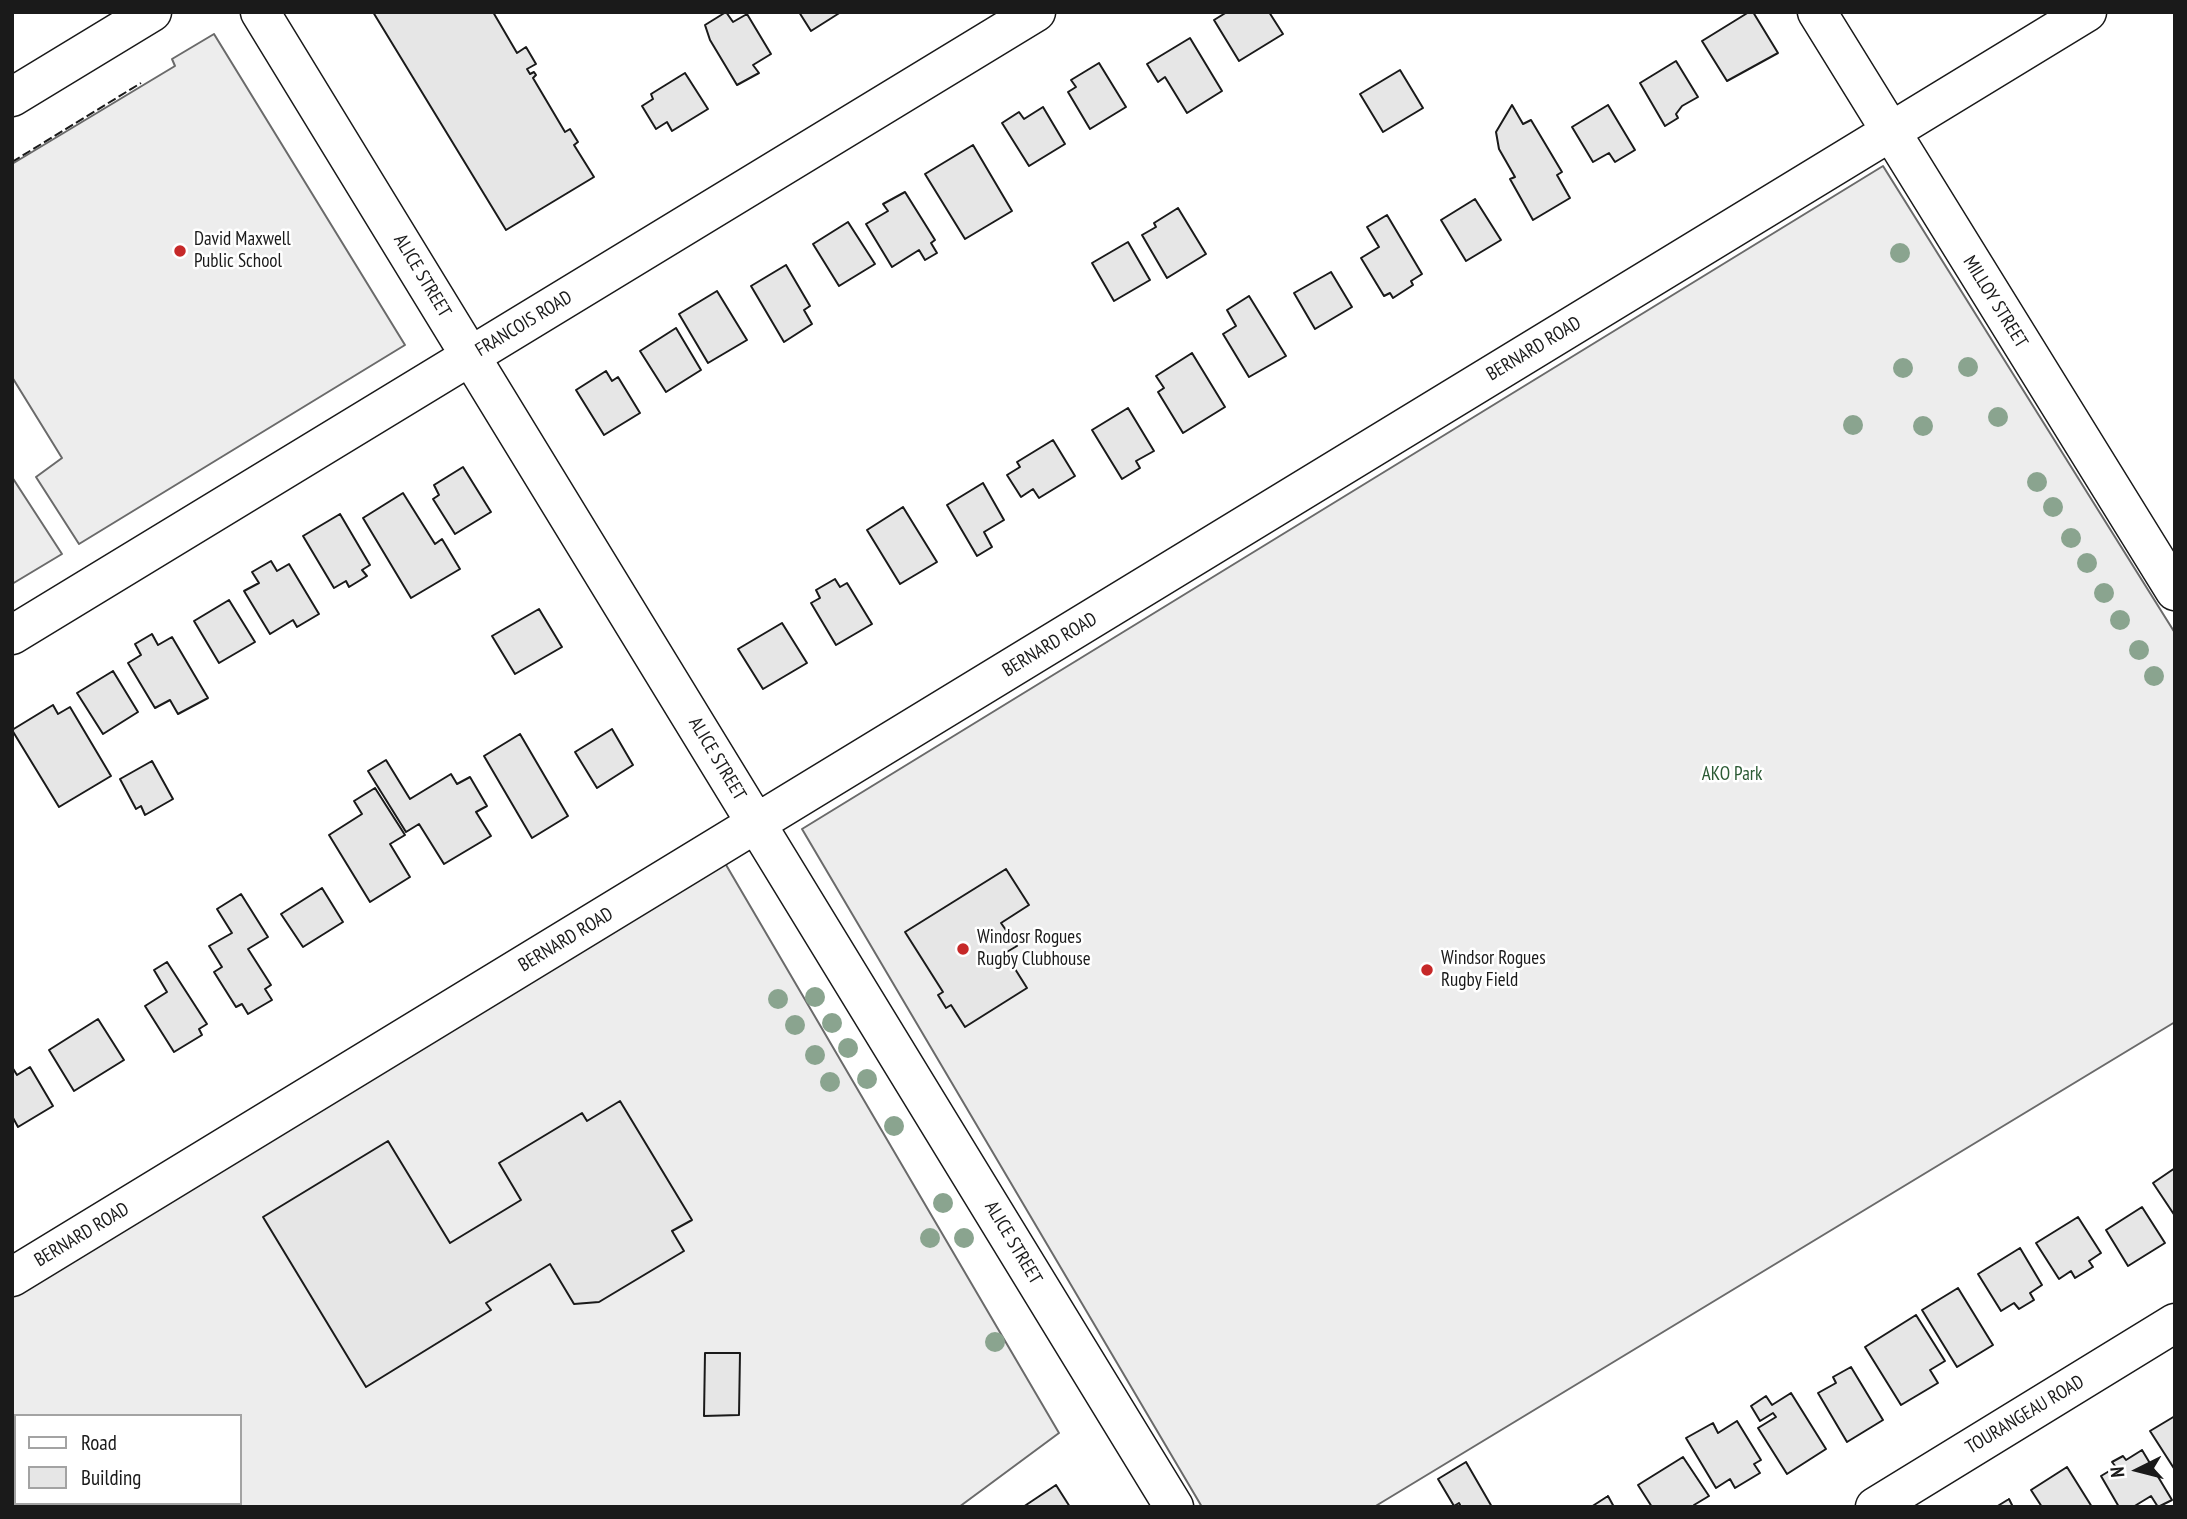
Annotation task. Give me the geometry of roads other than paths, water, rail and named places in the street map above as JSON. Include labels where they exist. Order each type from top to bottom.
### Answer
[{"type":"street","points":[[12,97],[152,12]]},
{"type":"street","name":"ALICE STREET","points":[[260,12],[1174,1507]]},
{"type":"street","name":"FRANCOIS ROAD","points":[[12,635],[1036,12]]},
{"type":"street","name":"MILLOY STREET","points":[[1817,12],[2175,591]]},
{"type":"street","name":"BERNARD ROAD","points":[[12,1277],[2087,12]]},
{"type":"street","name":"TOURANGEAU ROAD","points":[[1875,1507],[2175,1323]]},
{"type":"place","name":"David Maxwell Public School","points":[[180,251]]},
{"type":"place","name":"Windosr Rogues Rugby Clubhouse","points":[[963,949]]},
{"type":"place","name":"Windsor Rogues Rugby Field","points":[[1427,970]]},
{"type":"park label","name":"AKO Park","points":[[1732,775]]}]
